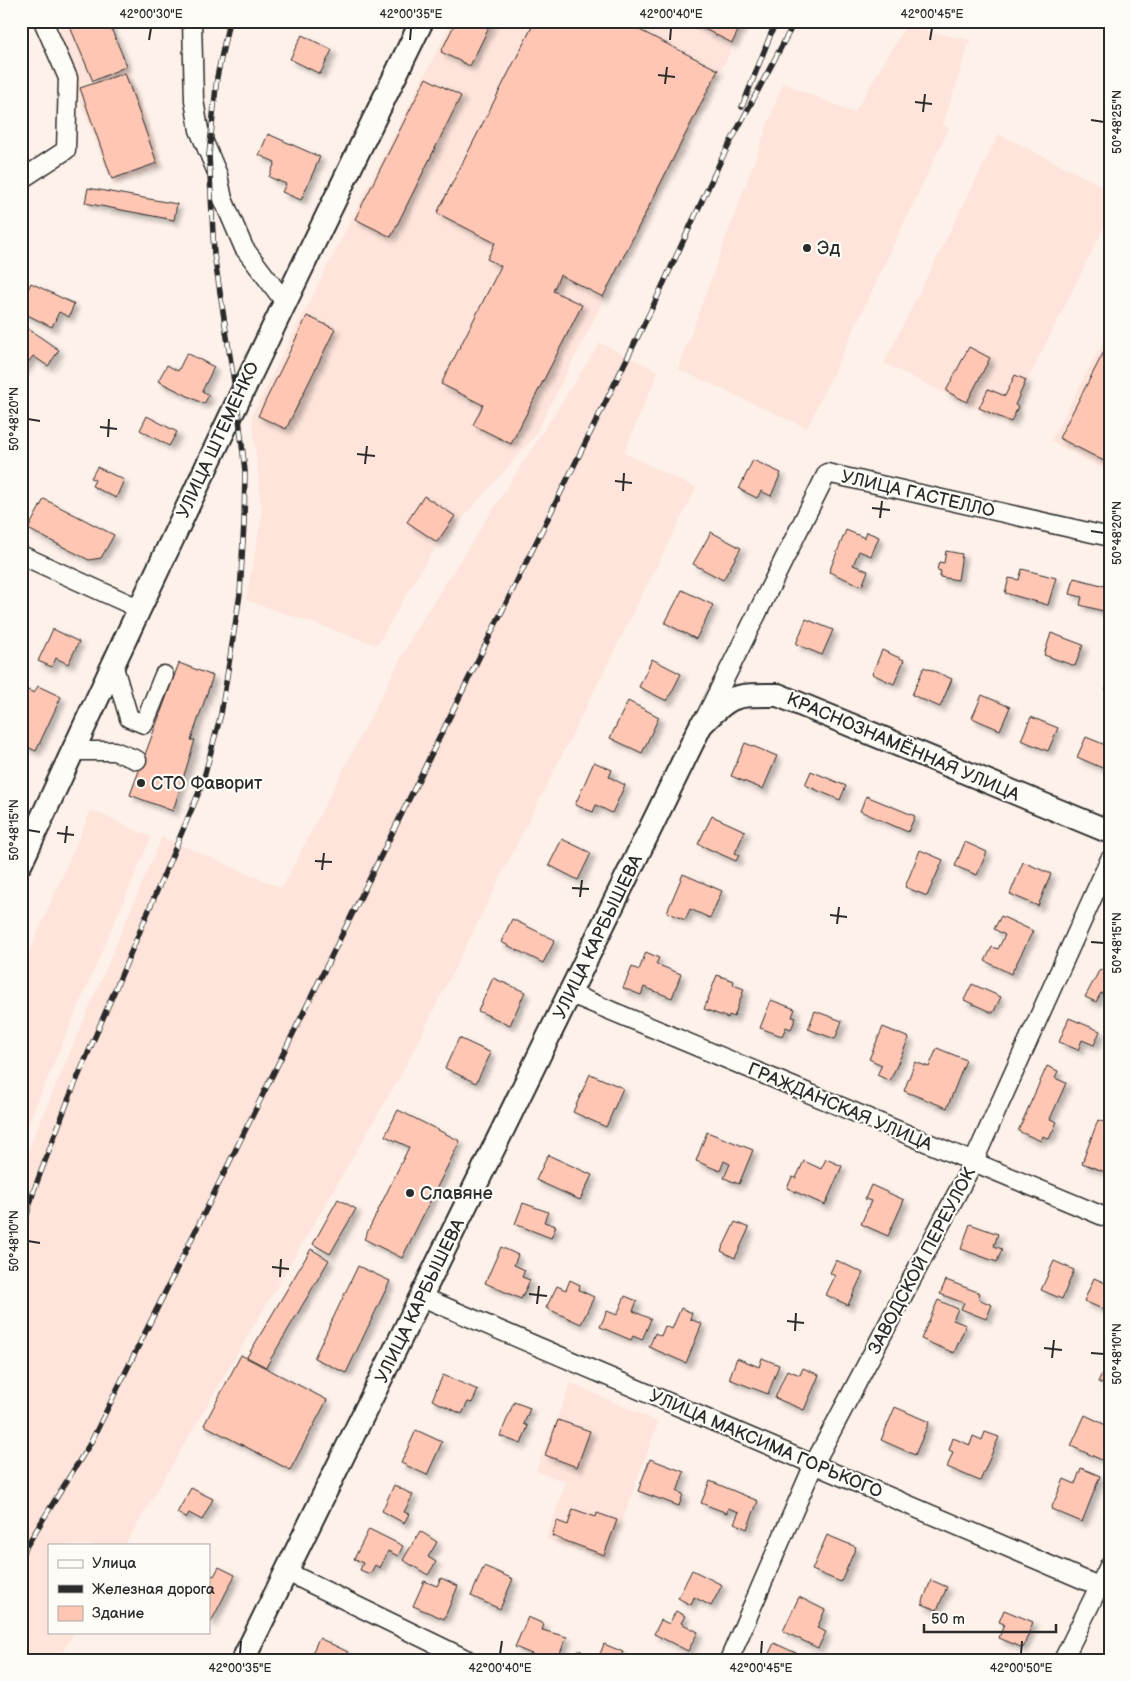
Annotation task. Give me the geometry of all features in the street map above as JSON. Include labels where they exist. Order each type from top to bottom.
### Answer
[{"type":"main road","name":"УЛИЦА ШТЕМЕНКО","points":[[21,863],[138,608],[284,301],[422,21]]},
{"type":"main road","name":"КРАСНОЗНАМЁННАЯ УЛИЦА","points":[[701,725],[724,702],[741,695],[778,695],[1110,832]]},
{"type":"main road","name":"УЛИЦА КАРБЫШЕВА","points":[[243,1660],[571,994],[701,725]]},
{"type":"street","points":[[22,179],[66,150],[68,78],[43,21]]},
{"type":"street","points":[[192,21],[194,100],[200,130],[218,175],[223,198],[244,248],[284,301]]},
{"type":"street","name":"УЛИЦА ГАСТЕЛЛО","points":[[701,725],[827,473],[1110,538]]},
{"type":"street","points":[[21,555],[138,608]]},
{"type":"street","points":[[113,664],[129,718],[144,724],[164,674]]},
{"type":"street","points":[[72,751],[114,751],[137,760]]},
{"type":"street","name":"ЗАВОДСКОЙ ПЕРЕУЛОК","points":[[729,1660],[814,1464],[973,1163],[1110,859]]},
{"type":"street","name":"ГРАЖДАНСКАЯ УЛИЦА","points":[[571,994],[1110,1219]]},
{"type":"street","name":"УЛИЦА МАКСИМА ГОРЬКОГО","points":[[422,1297],[1104,1589]]},
{"type":"street","points":[[1063,1660],[1104,1589],[1110,1564]]},
{"type":"street","points":[[287,1572],[468,1660]]},
{"type":"shaded area","points":[[58,21],[109,21],[164,165],[113,185],[75,89]]},
{"type":"shaded area","points":[[452,21],[746,21],[534,437],[430,555],[377,645],[246,600],[262,515],[252,415]]},
{"type":"shaded area","name":"Эд","points":[[905,27],[970,40],[943,125],[949,128],[807,428],[678,369],[783,83],[854,113]]},
{"type":"shaded area","points":[[999,134],[1110,190],[1110,215],[1015,405],[1018,407],[1009,425],[884,363]]},
{"type":"shaded area","points":[[1110,328],[1110,472],[1051,441]]},
{"type":"shaded area","points":[[600,343],[658,371],[624,453],[696,488],[401,1075],[126,1544],[48,1544],[48,1634],[73,1634],[58,1660],[21,1660],[21,1167],[162,837],[282,888],[416,629]]},
{"type":"shaded area","points":[[91,810],[151,837],[21,1140],[21,971]]},
{"type":"shaded area","points":[[571,1383],[658,1422],[608,1560],[546,1539],[566,1482],[536,1471]]},
{"type":"building","points":[[108,21],[127,66],[93,81],[68,22]]},
{"type":"building","points":[[456,21],[492,21],[470,66],[441,52]]},
{"type":"building","points":[[535,21],[622,21],[718,70],[603,297],[560,275],[553,291],[582,305],[511,444],[473,425],[483,405],[441,384],[501,266],[487,259],[495,243],[437,213]]},
{"type":"building","points":[[689,21],[743,21],[732,43]]},
{"type":"building","points":[[302,35],[332,50],[320,74],[290,59]]},
{"type":"building","points":[[125,73],[157,163],[112,179],[80,88]]},
{"type":"building","points":[[426,78],[461,96],[391,237],[355,219]]},
{"type":"building","points":[[268,134],[320,157],[301,200],[282,192],[286,184],[269,177],[275,162],[259,155]]},
{"type":"building","points":[[88,188],[177,204],[174,220],[85,203]]},
{"type":"building","points":[[31,283],[74,304],[69,317],[59,312],[52,327],[21,312],[21,303]]},
{"type":"building","points":[[307,316],[335,329],[286,429],[258,416]]},
{"type":"building","points":[[24,326],[59,350],[48,366],[33,356],[21,372],[21,329]]},
{"type":"building","points":[[1110,340],[1110,456],[1106,462],[1059,438]]},
{"type":"building","points":[[969,347],[990,358],[967,402],[946,391]]},
{"type":"building","points":[[187,353],[214,367],[202,391],[209,395],[204,404],[158,381],[167,365],[178,371]]},
{"type":"building","points":[[1015,375],[1026,380],[1015,405],[1018,407],[1011,422],[979,408],[988,389],[1005,396]]},
{"type":"building","points":[[147,416],[177,432],[169,446],[140,430]]},
{"type":"building","points":[[753,460],[781,473],[771,496],[761,491],[757,498],[739,489]]},
{"type":"building","points":[[97,467],[124,480],[116,498],[92,486],[95,480],[91,478]]},
{"type":"building","points":[[424,496],[455,516],[437,542],[407,522]]},
{"type":"building","points":[[44,499],[114,535],[101,558],[89,560],[28,529]]},
{"type":"building","points":[[846,530],[865,538],[867,532],[879,537],[871,556],[859,551],[853,565],[868,571],[862,586],[829,572]]},
{"type":"building","points":[[711,532],[741,548],[723,580],[693,564]]},
{"type":"building","points":[[946,551],[962,554],[958,580],[940,577],[941,571],[937,570],[939,562],[944,563]]},
{"type":"building","points":[[1022,569],[1056,578],[1048,605],[1005,593],[1009,578],[1019,580]]},
{"type":"building","points":[[1074,578],[1109,587],[1106,599],[1110,600],[1109,608],[1104,607],[1103,611],[1080,605],[1082,597],[1070,594]]},
{"type":"building","points":[[682,590],[713,605],[696,639],[665,623]]},
{"type":"building","points":[[806,619],[833,630],[822,655],[796,644]]},
{"type":"building","points":[[53,629],[79,642],[68,664],[56,658],[52,667],[38,661]]},
{"type":"building","points":[[1051,633],[1083,645],[1075,666],[1044,655]]},
{"type":"building","points":[[882,650],[904,660],[894,684],[872,674]]},
{"type":"building","points":[[652,659],[681,674],[667,701],[639,687]]},
{"type":"building","points":[[179,663],[213,676],[191,740],[195,740],[173,811],[130,795]]},
{"type":"building","points":[[924,667],[952,679],[940,707],[912,695]]},
{"type":"building","points":[[1110,678],[1110,693],[1105,691]]},
{"type":"building","points":[[38,686],[61,697],[36,751],[21,744],[21,687],[34,693]]},
{"type":"building","points":[[982,695],[1010,707],[1000,730],[972,718]]},
{"type":"building","points":[[628,701],[659,717],[642,753],[610,738]]},
{"type":"building","points":[[1031,717],[1058,728],[1048,751],[1021,740]]},
{"type":"building","points":[[1086,737],[1110,747],[1110,763],[1107,770],[1077,757]]},
{"type":"building","points":[[745,743],[777,756],[763,789],[731,776]]},
{"type":"building","points":[[594,762],[612,770],[609,777],[625,785],[612,813],[596,805],[593,812],[575,805]]},
{"type":"building","points":[[811,771],[846,786],[840,800],[805,785]]},
{"type":"building","points":[[866,796],[915,816],[908,832],[860,811]]},
{"type":"building","points":[[712,816],[745,831],[735,853],[739,855],[736,861],[698,844]]},
{"type":"building","points":[[562,839],[591,853],[578,880],[549,865]]},
{"type":"building","points":[[965,842],[987,852],[977,875],[955,866]]},
{"type":"building","points":[[920,850],[943,860],[927,896],[905,887]]},
{"type":"building","points":[[1023,862],[1051,874],[1038,906],[1010,894]]},
{"type":"building","points":[[683,874],[722,891],[710,918],[690,909],[685,920],[667,912]]},
{"type":"building","points":[[1001,916],[1033,931],[1011,974],[985,961],[992,947],[998,949],[1005,935],[994,929]]},
{"type":"building","points":[[512,919],[555,940],[543,963],[501,942]]},
{"type":"building","points":[[646,952],[659,958],[656,964],[681,974],[672,998],[644,987],[641,995],[623,988],[632,967],[639,970]]},
{"type":"building","points":[[1110,968],[1109,997],[1101,993],[1096,1002],[1085,997],[1100,969],[1107,973]]},
{"type":"building","points":[[717,975],[734,981],[733,985],[744,989],[734,1017],[729,1015],[728,1018],[704,1009]]},
{"type":"building","points":[[493,978],[525,992],[510,1025],[478,1011]]},
{"type":"building","points":[[972,984],[1001,997],[993,1013],[964,1000]]},
{"type":"building","points":[[771,1000],[795,1009],[792,1017],[796,1018],[791,1029],[786,1027],[782,1036],[760,1028]]},
{"type":"building","points":[[815,1011],[842,1021],[835,1039],[808,1029]]},
{"type":"building","points":[[1069,1018],[1100,1031],[1094,1045],[1082,1040],[1078,1050],[1059,1042]]},
{"type":"building","points":[[883,1027],[909,1038],[890,1081],[877,1075],[882,1065],[869,1059]]},
{"type":"building","points":[[459,1038],[491,1053],[476,1083],[445,1068]]},
{"type":"building","points":[[937,1048],[966,1060],[947,1108],[904,1091],[915,1062],[929,1067]]},
{"type":"building","points":[[1047,1066],[1058,1071],[1055,1078],[1066,1083],[1050,1119],[1057,1122],[1049,1139],[1043,1136],[1041,1141],[1018,1131]]},
{"type":"building","points":[[590,1074],[623,1088],[606,1127],[573,1112]]},
{"type":"building","name":"Славяне","points":[[398,1110],[460,1141],[402,1258],[364,1239],[409,1147],[385,1136]]},
{"type":"building","points":[[1098,1120],[1110,1124],[1110,1161],[1105,1172],[1082,1163]]},
{"type":"building","points":[[707,1132],[753,1150],[739,1184],[724,1178],[730,1164],[724,1161],[720,1171],[696,1161]]},
{"type":"building","points":[[548,1155],[592,1175],[580,1200],[536,1180]]},
{"type":"building","points":[[826,1159],[842,1166],[825,1205],[787,1188],[792,1177],[796,1178],[804,1161],[821,1169]]},
{"type":"building","points":[[871,1185],[904,1200],[888,1236],[861,1224],[871,1201],[865,1199]]},
{"type":"building","points":[[338,1199],[356,1209],[330,1254],[313,1244]]},
{"type":"building","points":[[523,1203],[548,1212],[544,1222],[556,1226],[551,1238],[515,1224]]},
{"type":"building","points":[[735,1222],[749,1228],[735,1258],[721,1251]]},
{"type":"building","points":[[970,1224],[998,1234],[994,1246],[1002,1249],[997,1262],[961,1249]]},
{"type":"building","points":[[501,1247],[518,1255],[514,1265],[525,1270],[522,1277],[530,1280],[521,1299],[485,1283]]},
{"type":"building","points":[[311,1249],[329,1260],[266,1367],[247,1357]]},
{"type":"building","points":[[836,1260],[863,1273],[848,1305],[826,1295],[835,1276],[830,1273]]},
{"type":"building","points":[[1054,1261],[1074,1270],[1062,1299],[1041,1290]]},
{"type":"building","points":[[358,1266],[390,1281],[346,1373],[314,1358]]},
{"type":"building","points":[[1094,1278],[1110,1285],[1110,1299],[1105,1310],[1084,1301]]},
{"type":"building","points":[[570,1280],[580,1285],[579,1290],[594,1297],[581,1324],[546,1308],[557,1286],[566,1290]]},
{"type":"building","points":[[946,1280],[980,1293],[978,1299],[992,1305],[986,1319],[961,1309],[964,1303],[940,1294]]},
{"type":"building","points":[[625,1296],[637,1301],[633,1311],[651,1319],[642,1340],[633,1336],[631,1340],[600,1327],[607,1311],[617,1315]]},
{"type":"building","points":[[938,1300],[958,1309],[953,1320],[966,1325],[954,1353],[921,1339]]},
{"type":"building","points":[[681,1308],[692,1313],[690,1319],[702,1324],[686,1363],[649,1347],[655,1333],[661,1336],[665,1326],[672,1329]]},
{"type":"building","points":[[241,1355],[327,1400],[290,1470],[204,1425]]},
{"type":"building","points":[[737,1358],[759,1367],[762,1358],[779,1365],[768,1394],[729,1379]]},
{"type":"building","points":[[1107,1362],[1110,1363],[1110,1387],[1098,1382]]},
{"type":"building","points":[[803,1368],[819,1375],[804,1410],[775,1398],[787,1370],[800,1375]]},
{"type":"building","points":[[443,1375],[478,1390],[472,1403],[468,1402],[462,1414],[432,1400]]},
{"type":"building","points":[[514,1402],[530,1408],[524,1424],[528,1426],[521,1444],[500,1436]]},
{"type":"building","points":[[895,1407],[929,1422],[915,1455],[881,1440]]},
{"type":"building","points":[[1085,1415],[1110,1427],[1110,1449],[1104,1461],[1071,1446]]},
{"type":"building","points":[[558,1420],[590,1431],[577,1467],[545,1455]]},
{"type":"building","points":[[416,1430],[442,1442],[427,1475],[401,1463]]},
{"type":"building","points":[[985,1432],[999,1437],[980,1481],[947,1467],[953,1452],[949,1450],[953,1438],[970,1445],[973,1436],[982,1440]]},
{"type":"building","points":[[650,1459],[684,1472],[677,1492],[683,1494],[679,1506],[638,1491]]},
{"type":"building","points":[[1081,1468],[1100,1476],[1082,1522],[1051,1509],[1064,1479],[1075,1484]]},
{"type":"building","points":[[710,1481],[758,1501],[747,1529],[734,1523],[739,1512],[728,1508],[727,1513],[701,1503]]},
{"type":"building","points":[[394,1485],[413,1495],[404,1512],[409,1514],[404,1523],[382,1511]]},
{"type":"building","points":[[191,1488],[213,1499],[202,1520],[189,1513],[186,1518],[177,1513]]},
{"type":"building","points":[[573,1509],[596,1517],[597,1513],[617,1520],[604,1555],[552,1536],[557,1521],[568,1525]]},
{"type":"building","points":[[369,1529],[403,1546],[398,1556],[388,1551],[380,1568],[375,1565],[370,1574],[360,1570],[363,1563],[354,1559]]},
{"type":"building","points":[[420,1531],[437,1542],[428,1557],[436,1562],[428,1575],[403,1560]]},
{"type":"building","points":[[827,1535],[856,1547],[841,1582],[812,1570]]},
{"type":"building","points":[[484,1566],[513,1579],[500,1609],[471,1596]]},
{"type":"building","points":[[219,1567],[235,1575],[211,1622],[210,1574],[214,1576]]},
{"type":"building","points":[[692,1570],[722,1585],[711,1606],[694,1597],[691,1605],[678,1598]]},
{"type":"building","points":[[441,1578],[458,1586],[444,1619],[413,1606],[424,1581],[437,1586]]},
{"type":"building","points":[[931,1580],[947,1587],[937,1610],[922,1604]]},
{"type":"building","points":[[799,1597],[825,1610],[817,1628],[826,1632],[818,1648],[783,1631]]},
{"type":"building","points":[[1004,1610],[1033,1622],[1023,1648],[999,1638],[1004,1624],[999,1622]]},
{"type":"building","points":[[676,1611],[685,1616],[681,1623],[698,1632],[688,1651],[654,1634],[661,1620],[669,1624]]},
{"type":"building","points":[[528,1617],[544,1624],[542,1630],[567,1637],[557,1660],[546,1660],[515,1647]]},
{"type":"building","points":[[319,1638],[348,1652],[344,1660],[309,1660]]},
{"type":"building","points":[[774,1643],[811,1660],[766,1660]]},
{"type":"building","points":[[604,1644],[623,1652],[619,1660],[574,1660],[579,1650],[598,1659]]},
{"type":"building","points":[[1109,1650],[1110,1660],[1104,1660]]},
{"type":"railway","points":[[21,1236],[34,1190],[69,1098],[202,785],[221,714],[240,594],[245,471],[237,401],[214,254],[209,155],[217,77],[229,21]]},
{"type":"railway","points":[[742,107],[776,21]]},
{"type":"railway","points":[[21,1555],[91,1442],[654,304],[721,160],[795,21]]},
{"type":"place","name":"Эд","points":[[807,248]]},
{"type":"place","name":"СТО Фаворит","points":[[141,783]]},
{"type":"place","name":"Славяне","points":[[410,1193]]}]
